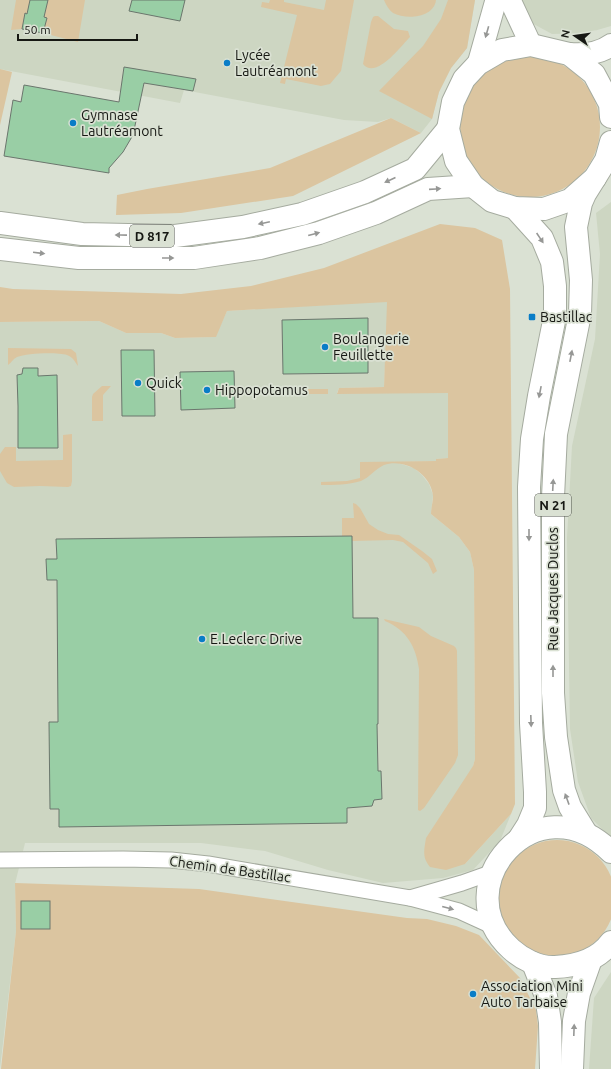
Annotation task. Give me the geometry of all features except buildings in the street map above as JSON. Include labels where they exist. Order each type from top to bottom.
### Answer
[{"type":"main road","points":[[478,64],[496,0]]},
{"type":"main road","points":[[510,0],[531,45]]},
{"type":"main road","points":[[596,178],[570,200],[544,209],[515,208],[492,201],[473,186],[456,161],[448,129],[453,102],[464,79],[478,64],[502,50],[531,45],[569,54],[583,55],[607,48],[611,45]]},
{"type":"main road","points":[[569,54],[594,74],[611,108]]},
{"type":"main road","name":"D 817","points":[[0,223],[82,234],[175,236],[242,227],[302,214],[365,192],[415,169],[448,129]]},
{"type":"main road","name":"Rue Jacques Duclos","points":[[586,833],[570,807],[564,790],[556,737],[553,693],[553,496],[556,434],[580,314],[581,280],[576,227],[581,203],[606,160],[611,142]]},
{"type":"main road","name":"D 817","points":[[0,249],[79,258],[194,258],[260,248],[319,233],[376,213],[428,189],[473,186]]},
{"type":"main road","name":"Rue Jacques Duclos","points":[[515,208],[542,238],[552,262],[555,286],[555,316],[533,432],[529,487],[531,724],[535,808],[528,826],[519,839]]},
{"type":"main road","points":[[611,852],[601,842],[586,833],[570,828],[552,827],[534,831],[519,839],[503,853],[493,872],[488,890],[489,909],[494,928],[504,942],[517,955],[533,963],[552,967],[572,966],[591,959],[611,942]]},
{"type":"main road","points":[[572,1069],[574,1021],[579,993],[591,959]]},
{"type":"main road","points":[[533,963],[546,996],[550,1022],[551,1069]]},
{"type":"street","name":"Chemin de Bastillac","points":[[0,860],[171,860],[208,864],[410,898],[458,911],[494,928]]},
{"type":"street","name":"Chemin de Bastillac","points":[[410,898],[462,883],[493,872]]},
{"type":"shaded area","name":"Lycée Lautréamont","points":[[0,0],[475,0],[467,48],[451,68],[439,92],[432,119],[421,133],[391,118],[378,122],[344,120],[184,90],[180,103],[0,69]]},
{"type":"shaded area","points":[[16,0],[30,0],[27,14],[25,13],[22,29],[11,30]]},
{"type":"shaded area","points":[[48,0],[85,0],[78,42],[43,33],[46,18],[44,17]]},
{"type":"shaded area","points":[[270,0],[284,0],[284,2],[324,10],[326,0],[354,0],[341,71],[330,84],[321,86],[286,79],[285,84],[280,83],[297,15],[261,7],[262,2],[269,3]]},
{"type":"shaded area","points":[[384,0],[436,0],[430,11],[419,16],[412,17],[393,13]]},
{"type":"shaded area","points":[[448,0],[475,0],[467,48],[451,68],[439,92],[432,119],[379,91],[423,46],[441,19]]},
{"type":"shaded area","points":[[521,0],[611,0],[611,26],[587,33],[552,34],[530,22]]},
{"type":"shaded area","points":[[375,16],[378,16],[394,29],[408,31],[410,37],[388,60],[375,68],[368,68],[363,64],[371,22]]},
{"type":"shaded area","points":[[537,57],[563,65],[584,83],[595,100],[599,113],[599,141],[595,154],[588,166],[574,181],[557,192],[544,196],[523,197],[497,189],[476,171],[465,154],[461,141],[460,120],[468,94],[486,73],[503,62],[516,58]]},
{"type":"shaded area","points":[[0,69],[12,72],[0,125]]},
{"type":"shaded area","points":[[391,118],[421,133],[293,196],[181,213],[116,215],[117,195],[270,168]]},
{"type":"shaded area","points":[[611,202],[611,838],[591,818],[578,782],[570,729],[567,538],[572,446],[595,339],[600,254],[596,213]]},
{"type":"shaded area","points":[[440,224],[475,228],[502,240],[510,289],[515,804],[511,814],[465,864],[446,870],[430,867],[426,860],[424,850],[426,838],[473,766],[475,759],[474,570],[470,552],[459,537],[431,514],[433,496],[431,488],[422,475],[408,466],[392,463],[384,465],[361,481],[336,485],[321,485],[321,482],[347,481],[360,478],[360,462],[436,461],[436,459],[448,458],[448,393],[337,394],[339,388],[384,387],[387,302],[227,311],[216,337],[175,338],[161,333],[126,333],[99,321],[0,322],[0,287],[13,289],[181,294],[251,286],[324,268]]},
{"type":"shaded area","points":[[388,301],[384,387],[339,388],[337,393],[448,393],[448,458],[436,459],[436,461],[398,463],[414,468],[422,475],[429,484],[433,495],[431,514],[459,537],[470,552],[474,570],[475,759],[473,766],[465,864],[511,814],[500,841],[473,870],[443,878],[383,883],[328,870],[265,851],[201,843],[25,843],[15,884],[16,931],[0,1069],[0,322],[99,321],[126,333],[161,333],[175,338],[215,337],[227,311]]},
{"type":"shaded area","points":[[8,348],[71,349],[76,353],[78,366],[74,360],[67,355],[49,353],[17,357],[8,365]]},
{"type":"shaded area","points":[[102,386],[111,386],[103,395],[103,421],[92,421],[92,397],[93,394]]},
{"type":"shaded area","points":[[284,389],[328,389],[328,394],[284,394]]},
{"type":"shaded area","points":[[72,434],[71,486],[14,487],[7,483],[0,471],[0,454],[5,447],[16,447],[16,461],[63,460],[63,435]]},
{"type":"shaded area","points":[[353,503],[360,508],[369,524],[388,534],[399,535],[432,559],[437,571],[433,574],[428,563],[403,542],[393,540],[352,541],[352,536],[342,536],[342,518],[354,518]]},
{"type":"shaded area","points":[[384,619],[419,627],[431,636],[454,646],[457,651],[458,755],[455,763],[424,808],[420,811],[418,810],[418,661],[416,653],[405,634]]},
{"type":"shaded area","points":[[557,840],[579,844],[598,857],[611,876],[615,898],[611,920],[598,939],[579,952],[557,956],[535,952],[516,939],[503,920],[499,898],[503,876],[516,857],[535,844]]},
{"type":"shaded area","points":[[15,883],[199,889],[407,918],[427,919],[456,926],[479,935],[520,978],[536,1010],[538,1026],[535,1069],[1,1069],[16,931]]},
{"type":"shaded area","points":[[611,972],[611,1069],[589,1069],[594,998]]},
{"type":"place","name":"Lycée Lautréamont","points":[[227,63]]},
{"type":"place","name":"Gymnase Lautréamont","points":[[73,123]]},
{"type":"place","name":"Bastillac","points":[[532,317]]},
{"type":"place","name":"Boulangerie Feuillette","points":[[325,347]]},
{"type":"place","name":"Quick","points":[[138,383]]},
{"type":"place","name":"Hippopotamus","points":[[207,390]]},
{"type":"place","name":"E.Leclerc Drive","points":[[202,639]]},
{"type":"place","name":"Association Mini Auto Tarbaise","points":[[473,994]]}]
